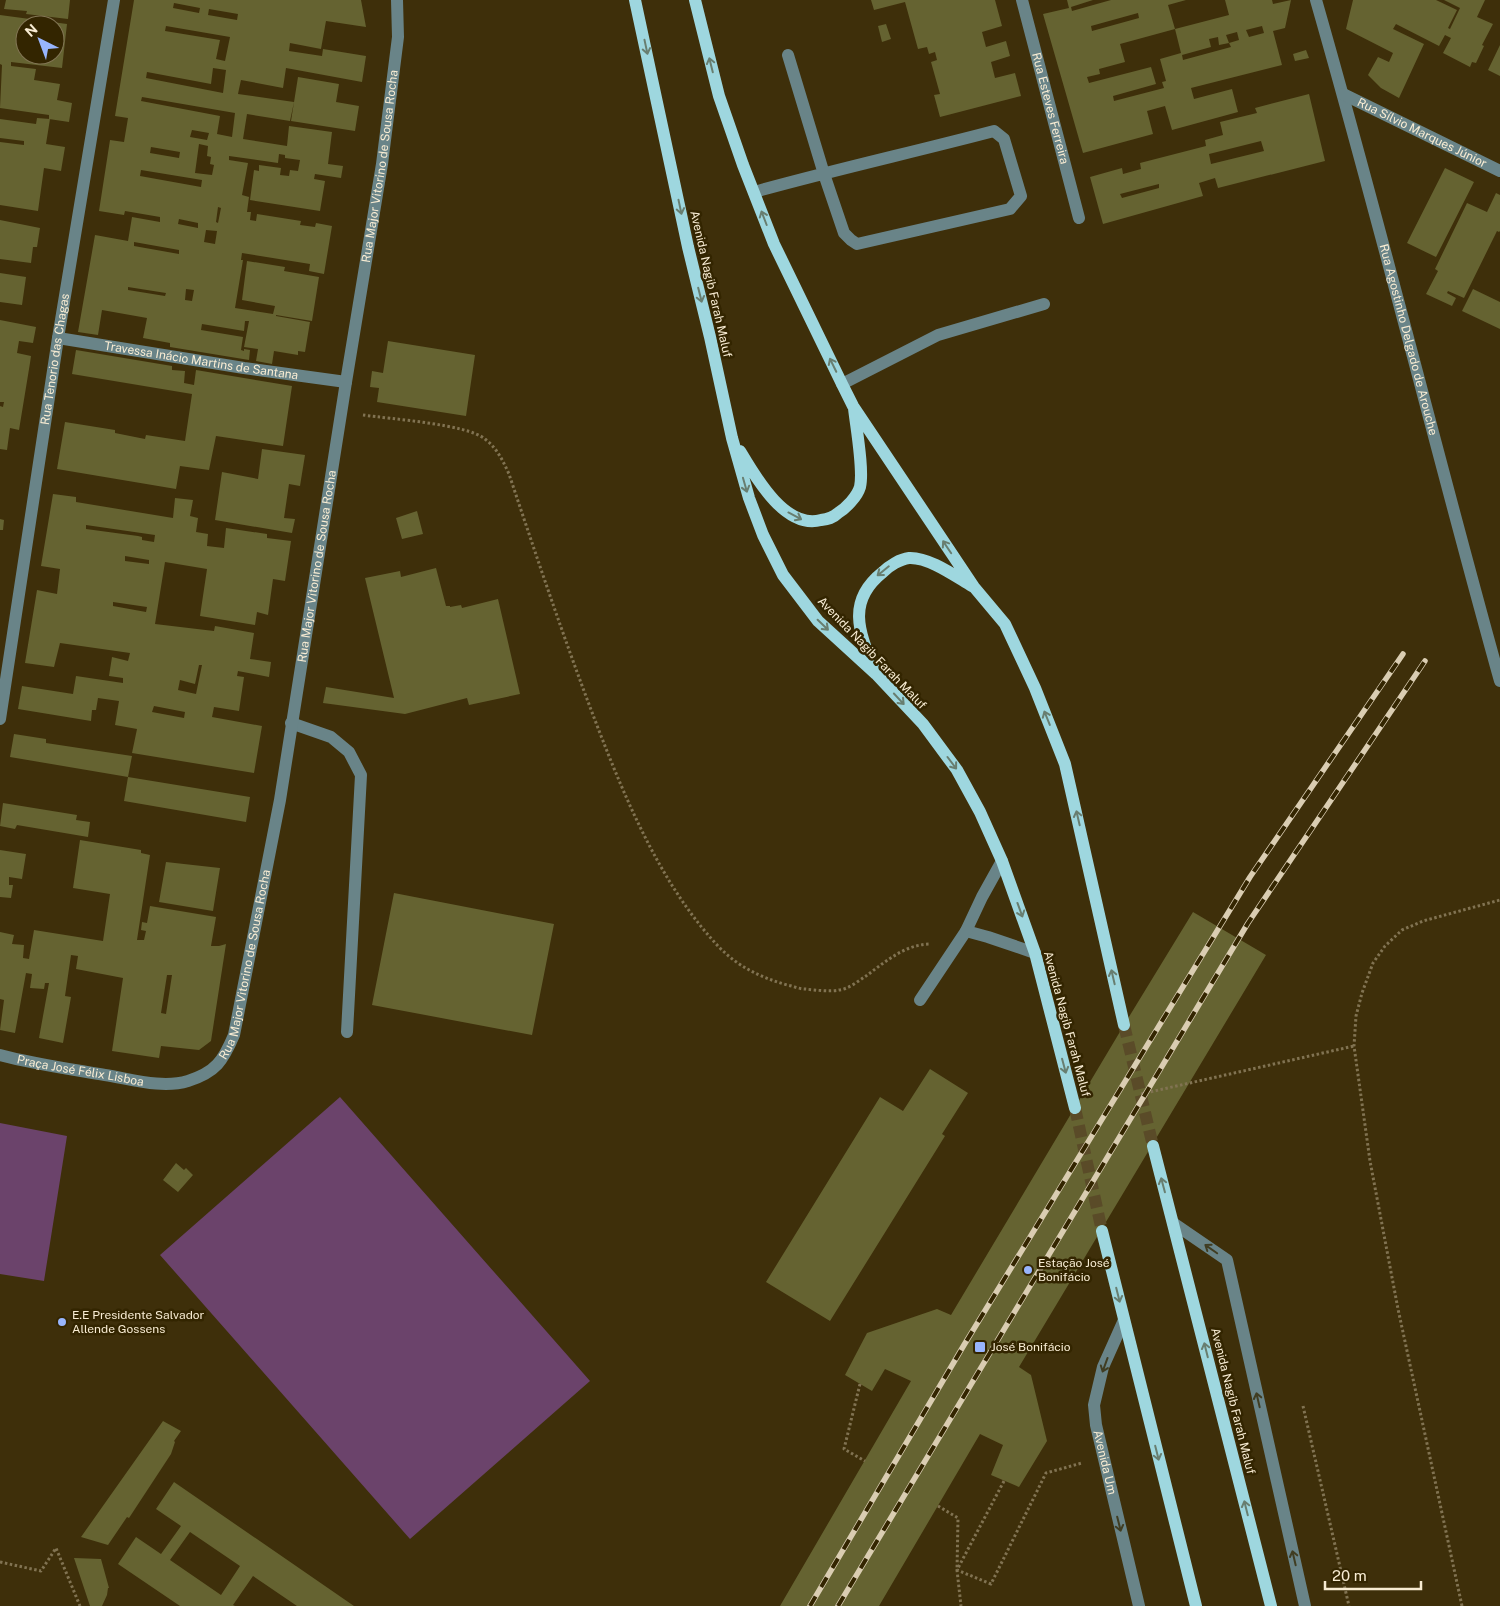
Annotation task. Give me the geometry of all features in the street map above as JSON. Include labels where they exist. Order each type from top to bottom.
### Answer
[{"type":"main road","name":"Avenida Nagib Farah Maluf","points":[[635,0],[688,247],[732,438],[749,498],[763,536],[783,575],[818,621],[876,674],[922,724],[957,770],[980,812],[1002,861],[1035,953],[1075,1108]]},
{"type":"main road","points":[[695,0],[719,96],[754,192],[774,244],[842,384],[853,406],[974,587],[1005,624],[1035,688],[1065,764],[1124,1024]]},
{"type":"main road","points":[[732,438],[763,488],[788,513],[805,521],[817,522],[833,517],[846,508],[860,488],[860,465],[853,406]]},
{"type":"main road","points":[[876,674],[862,636],[858,614],[862,596],[876,577],[890,566],[909,558],[927,561],[974,587]]},
{"type":"main road","name":"Avenida Nagib Farah Maluf","points":[[1153,1146],[1271,1606]]},
{"type":"main road","points":[[1102,1231],[1196,1606]]},
{"type":"street","name":"Rua Tenorio das Chagas","points":[[0,719],[58,338],[114,0]]},
{"type":"street","name":"Rua Major Vitorino de Sousa Rocha","points":[[162,1084],[186,1082],[216,1067],[225,1058],[234,1035],[280,800],[382,164],[398,37],[397,0]]},
{"type":"street","name":"Rua Esteves Ferreira","points":[[1022,0],[1079,218]]},
{"type":"street","name":"Rua Agostinho Delgado de Arouche","points":[[1320,3],[1456,524],[1500,681]]},
{"type":"street","points":[[754,192],[824,174],[994,131],[1004,139],[1021,196],[1010,209],[857,244],[844,233],[824,174],[788,55]]},
{"type":"street","name":"Rua Sílvio Marques Júnior","points":[[1343,94],[1500,171]]},
{"type":"street","points":[[842,384],[938,336],[1044,304]]},
{"type":"street","name":"Travessa Inácio Martins de Santana","points":[[58,338],[244,368],[346,382]]},
{"type":"street","points":[[291,723],[331,737],[349,752],[361,775],[347,1032]]},
{"type":"street","points":[[920,1000],[966,931],[1002,861]]},
{"type":"street","points":[[966,931],[1035,953]]},
{"type":"street","name":"Praça José Félix Lisboa","points":[[0,1055],[69,1069],[162,1084]]},
{"type":"street","points":[[1173,1223],[1226,1260],[1305,1606]]},
{"type":"street","name":"Avenida Um","points":[[1124,1320],[1103,1367],[1094,1405],[1096,1425],[1139,1606]]},
{"type":"path","points":[[341,412],[469,430],[485,438],[500,454],[509,474],[551,603],[584,692],[611,762],[639,824],[665,874],[699,924],[719,948],[738,964],[763,978],[804,989],[840,990],[856,983],[898,952],[918,945],[944,944],[966,931]]},
{"type":"path","points":[[1462,1606],[1396,1300],[1370,1161],[1354,1046],[1356,1016],[1373,963],[1402,930],[1423,921],[1500,900]]},
{"type":"path","points":[[1141,1094],[1354,1046]]},
{"type":"path","points":[[860,1384],[844,1449],[865,1461]]},
{"type":"path","points":[[1303,1406],[1349,1606]]},
{"type":"path","points":[[957,1570],[991,1584],[1046,1473],[1084,1463]]},
{"type":"path","points":[[957,1570],[1004,1481]]},
{"type":"path","points":[[938,1506],[958,1518],[957,1570],[961,1606]]},
{"type":"path","points":[[0,1562],[41,1571],[56,1548],[80,1606]]},
{"type":"shaded area","points":[[340,1097],[590,1381],[410,1539],[160,1255]]},
{"type":"shaded area","points":[[0,1123],[67,1136],[44,1281],[0,1274]]},
{"type":"building","points":[[6,0],[70,0],[68,19],[65,19],[65,15],[34,15],[26,14],[27,11],[4,9]]},
{"type":"building","points":[[134,0],[361,0],[366,27],[326,21],[321,49],[290,43],[289,51],[322,56],[323,49],[366,56],[362,82],[286,68],[283,88],[241,80],[238,94],[294,102],[290,121],[247,114],[243,139],[287,146],[289,126],[332,132],[328,164],[343,166],[341,178],[315,174],[314,179],[325,181],[320,211],[250,200],[254,170],[259,171],[259,165],[281,168],[280,175],[289,176],[290,170],[298,171],[300,160],[285,158],[285,155],[279,154],[278,163],[229,156],[229,160],[248,163],[242,195],[249,197],[247,212],[251,212],[250,220],[256,221],[257,214],[301,221],[300,225],[315,227],[316,223],[332,226],[324,274],[309,271],[310,264],[242,253],[241,260],[243,260],[235,308],[273,314],[275,306],[242,300],[247,261],[285,267],[284,271],[319,277],[312,321],[276,315],[310,322],[305,352],[298,351],[298,355],[274,351],[272,364],[256,361],[258,349],[244,347],[249,321],[245,321],[244,331],[202,324],[201,330],[243,337],[241,350],[250,350],[249,360],[170,347],[170,343],[143,338],[147,318],[102,310],[98,335],[78,332],[95,235],[128,241],[132,217],[160,222],[160,217],[125,211],[124,215],[99,211],[110,140],[124,142],[128,118],[115,116]],"holes":[[[174,3],[200,8],[199,13],[173,8]],[[209,9],[238,14],[237,20],[208,15]],[[166,26],[230,37],[225,61],[216,59],[220,40],[165,31]],[[213,68],[226,70],[223,93],[146,78],[147,72],[211,84]],[[142,97],[235,113],[232,137],[217,134],[220,116],[141,101]],[[192,130],[209,133],[207,140],[190,137]],[[199,144],[208,146],[207,156],[211,157],[210,164],[214,165],[212,175],[195,173]],[[151,147],[180,152],[179,158],[150,153]],[[141,170],[202,180],[201,187],[140,176]],[[218,207],[221,208],[218,223],[216,222]],[[179,219],[198,223],[198,228],[178,224]],[[206,230],[217,231],[215,244],[204,242]],[[134,242],[179,250],[179,254],[134,246]],[[128,287],[166,293],[165,296],[128,290]],[[186,289],[194,290],[192,301],[185,300]]]},
{"type":"building","points":[[871,0],[995,0],[1002,26],[982,32],[986,47],[1006,41],[1010,56],[991,62],[995,78],[1015,73],[1021,96],[940,117],[934,95],[940,94],[931,62],[937,60],[935,52],[929,54],[927,47],[918,49],[905,2],[874,10]]},
{"type":"building","points":[[1067,0],[1093,0],[1071,7],[1072,11],[1111,0],[1186,0],[1168,5],[1175,29],[1229,15],[1225,0],[1272,0],[1273,4],[1291,0],[1285,28],[1273,31],[1282,65],[1191,88],[1194,99],[1232,89],[1238,112],[1172,130],[1165,106],[1147,111],[1153,134],[1083,153],[1043,14],[1069,8]],"holes":[[[1138,13],[1139,18],[1092,31],[1091,26]],[[1262,26],[1264,33],[1249,37],[1246,30]],[[1175,29],[1181,53],[1160,59],[1166,81],[1162,82],[1164,88],[1114,101],[1113,96],[1156,84],[1151,67],[1089,83],[1087,77],[1100,74],[1099,69],[1125,62],[1120,44]],[[1237,32],[1239,40],[1229,43],[1226,35]],[[1218,37],[1219,45],[1229,43],[1231,47],[1183,60],[1182,55],[1211,47],[1209,39]]]},
{"type":"building","points":[[1353,0],[1436,0],[1457,10],[1448,28],[1450,29],[1460,8],[1444,0],[1485,0],[1477,17],[1493,24],[1482,45],[1484,46],[1476,63],[1472,62],[1470,67],[1443,53],[1451,38],[1445,35],[1439,46],[1396,24],[1393,29],[1424,44],[1399,98],[1381,88],[1368,75],[1378,57],[1389,62],[1393,53],[1346,29]]},
{"type":"building","points":[[0,15],[15,17],[15,62],[11,62],[11,66],[36,69],[34,80],[60,84],[57,100],[72,103],[69,122],[49,119],[49,115],[0,108],[2,65],[0,64]]},
{"type":"building","points":[[65,24],[67,24],[65,42]]},
{"type":"building","points":[[886,24],[891,39],[882,42],[878,26]]},
{"type":"building","points":[[1500,45],[1500,76],[1488,70]]},
{"type":"building","points":[[1306,50],[1309,58],[1295,61],[1293,54]]},
{"type":"building","points":[[36,65],[62,65],[62,68]]},
{"type":"building","points":[[298,77],[339,84],[336,102],[359,106],[355,131],[291,121]]},
{"type":"building","points":[[1309,94],[1325,161],[1218,188],[1215,178],[1199,183],[1203,196],[1103,224],[1090,177],[1122,168],[1123,174],[1141,169],[1140,163],[1206,146],[1205,140],[1223,135],[1220,122],[1257,113],[1255,108]],"holes":[[[1261,141],[1264,151],[1211,164],[1209,154]],[[1159,184],[1159,188],[1122,198],[1120,194]]]},
{"type":"building","points":[[37,118],[50,119],[46,144],[65,147],[61,171],[44,168],[38,211],[0,205],[0,142],[24,145],[24,141],[0,138],[0,119],[36,124]]},
{"type":"building","points":[[1445,168],[1474,182],[1436,257],[1407,243]]},
{"type":"building","points":[[1496,193],[1500,195],[1500,231],[1497,231],[1464,298],[1448,291],[1447,293],[1456,298],[1452,306],[1426,294],[1438,271],[1435,269],[1467,203],[1487,212]]},
{"type":"building","points":[[0,220],[40,228],[37,247],[33,247],[31,263],[0,259]]},
{"type":"building","points":[[0,273],[26,277],[22,305],[0,302]]},
{"type":"building","points":[[1473,289],[1500,302],[1500,329],[1462,311]]},
{"type":"building","points":[[0,320],[36,327],[33,343],[19,341],[17,353],[31,356],[19,430],[10,428],[7,450],[0,449],[0,406],[3,407],[4,402],[0,402]]},
{"type":"building","points":[[388,341],[475,355],[466,416],[377,402],[379,388],[370,387],[372,371],[383,373]]},
{"type":"building","points":[[76,350],[172,366],[172,370],[185,371],[184,383],[194,385],[196,370],[292,386],[283,446],[216,436],[209,470],[180,466],[176,489],[57,469],[65,422],[115,430],[115,433],[145,439],[146,435],[185,441],[192,394],[72,374]]},
{"type":"building","points":[[262,449],[305,455],[300,486],[289,484],[284,518],[295,519],[292,533],[215,520],[222,472],[258,479]]},
{"type":"building","points":[[53,494],[76,497],[76,502],[173,518],[175,498],[193,500],[190,516],[198,518],[196,532],[208,534],[207,546],[224,548],[226,528],[267,534],[267,538],[291,541],[285,581],[273,579],[268,615],[257,612],[255,625],[200,616],[207,569],[165,562],[155,624],[214,631],[215,626],[254,633],[250,659],[271,662],[269,677],[238,671],[237,676],[244,677],[239,711],[214,707],[212,717],[262,726],[254,773],[132,753],[137,729],[115,725],[119,701],[98,698],[96,710],[92,710],[91,721],[18,709],[22,686],[73,694],[76,676],[123,683],[123,678],[109,676],[112,657],[128,661],[130,653],[60,643],[54,667],[25,663],[37,590],[57,594],[60,569],[41,566]],"holes":[[[86,525],[155,535],[154,542],[142,540],[142,537],[138,536],[86,529]],[[125,556],[149,560],[149,564],[125,561]],[[113,602],[147,607],[146,612],[113,606]],[[199,665],[202,665],[196,694],[178,690],[180,680],[195,684]],[[154,706],[185,712],[184,718],[152,712]]]},
{"type":"building","points":[[417,511],[423,534],[402,539],[396,518]]},
{"type":"building","points":[[0,519],[4,520],[3,530],[0,530]]},
{"type":"building","points":[[436,568],[446,606],[461,605],[462,608],[498,599],[520,694],[469,705],[467,698],[405,714],[323,703],[326,687],[394,698],[365,578],[400,571],[401,577]]},
{"type":"building","points":[[14,734],[46,739],[46,743],[132,756],[128,777],[10,757]]},
{"type":"building","points":[[128,777],[250,797],[246,822],[124,801]]},
{"type":"building","points":[[3,803],[77,815],[76,820],[90,822],[88,837],[17,825],[15,829],[0,826]]},
{"type":"building","points":[[80,840],[141,850],[141,853],[150,855],[137,940],[144,940],[146,931],[141,930],[142,922],[147,923],[150,906],[216,917],[211,946],[226,944],[211,1041],[199,1050],[161,1046],[159,1058],[112,1051],[123,978],[76,969],[78,956],[71,955],[65,996],[71,997],[63,1043],[39,1038],[49,983],[45,983],[44,989],[30,988],[32,974],[26,973],[15,1033],[0,1030],[4,1000],[0,999],[0,932],[14,935],[12,944],[24,945],[23,958],[29,959],[34,930],[103,941],[110,894],[73,888]],"holes":[[[167,975],[172,975],[166,1014],[161,1013]]]},
{"type":"building","points":[[0,850],[26,854],[22,879],[9,877],[9,885],[13,885],[11,898],[0,897]]},
{"type":"building","points":[[166,862],[220,868],[213,911],[159,902]]},
{"type":"building","points":[[394,893],[554,924],[532,1035],[372,1005]]},
{"type":"building","name":"Estação José Bonifácio","points":[[1193,912],[1266,955],[1019,1367],[1031,1375],[1047,1441],[1019,1487],[991,1475],[1003,1445],[980,1434],[879,1606],[780,1606],[911,1381],[885,1369],[872,1391],[845,1375],[867,1333],[937,1309],[951,1315]]},
{"type":"building","points":[[930,1069],[968,1093],[942,1134],[945,1136],[830,1321],[766,1282],[880,1097],[903,1111]]},
{"type":"building","points":[[176,1163],[184,1170],[186,1168],[193,1175],[178,1192],[163,1180]]},
{"type":"building","points":[[163,1421],[181,1431],[174,1441],[171,1454],[129,1518],[127,1517],[108,1545],[81,1537]]},
{"type":"building","points":[[174,1482],[354,1606],[297,1606],[253,1576],[233,1605],[235,1606],[180,1606],[118,1564],[136,1537],[161,1554],[181,1526],[156,1509]],"holes":[[[190,1532],[240,1566],[221,1595],[170,1560]]]},
{"type":"building","points":[[74,1558],[101,1559],[109,1588],[102,1606],[90,1606]]},
{"type":"tunnel","points":[[1124,1025],[1153,1146]]},
{"type":"tunnel","points":[[1075,1108],[1102,1231]]},
{"type":"railway","points":[[810,1606],[964,1345],[1250,877],[1403,654]]},
{"type":"railway","points":[[838,1606],[1248,923],[1425,661]]},
{"type":"place","name":"Estação José Bonifácio","points":[[1028,1270]]},
{"type":"place","name":"E.E Presidente Salvador Allende Gossens","points":[[62,1322]]},
{"type":"place","name":"José Bonifácio","points":[[980,1347]]}]
